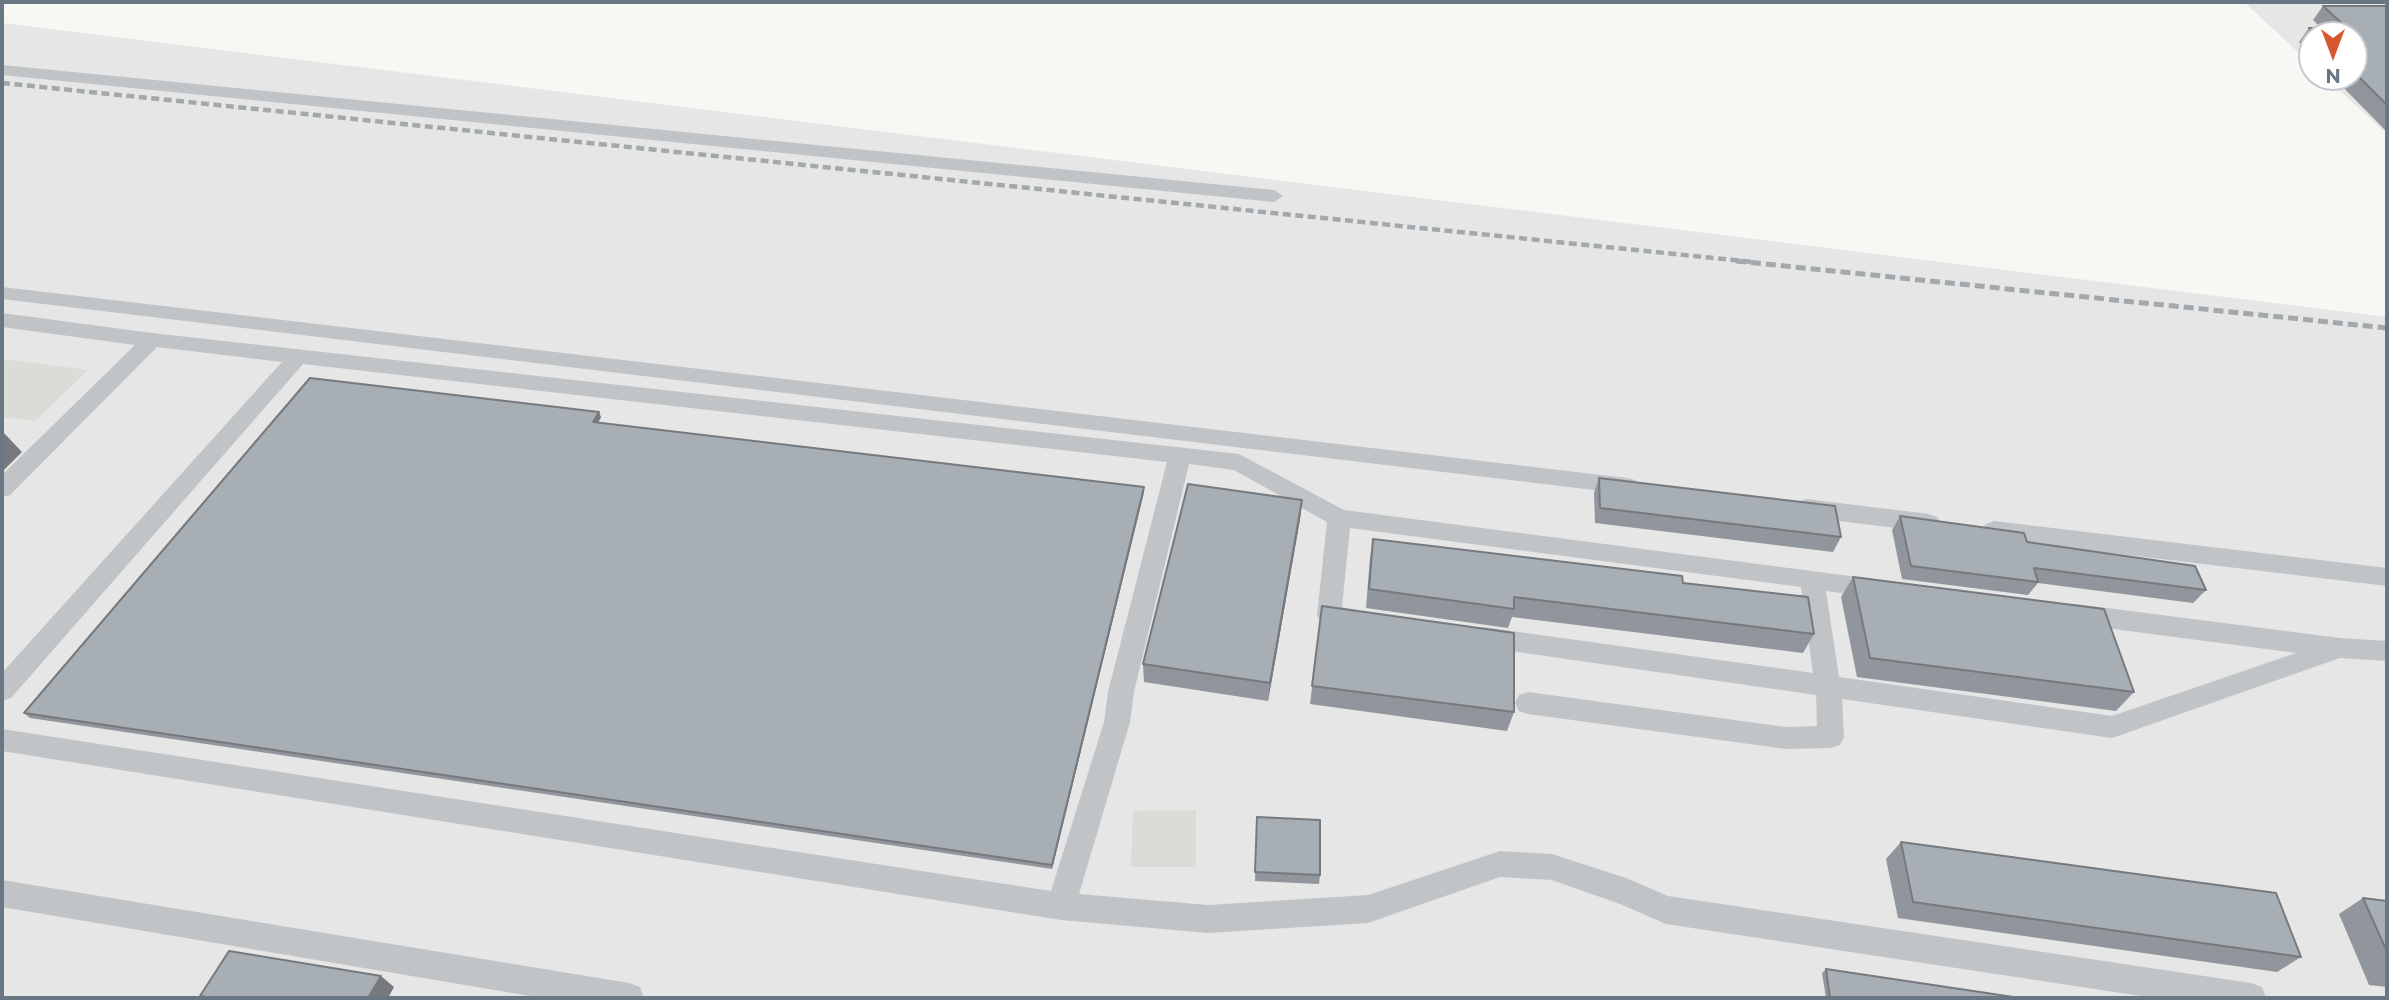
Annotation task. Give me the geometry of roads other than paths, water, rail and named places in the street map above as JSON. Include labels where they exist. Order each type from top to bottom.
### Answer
[{"type":"street","points":[[2,71],[1274,195]]},
{"type":"street","points":[[2,293],[1644,488]]},
{"type":"street","points":[[2,320],[298,357],[1240,462],[1339,518],[1907,592]]},
{"type":"street","points":[[2,489],[152,340]]},
{"type":"street","points":[[2,690],[298,357]]},
{"type":"street","points":[[1061,906],[1117,722],[1121,692],[1180,455]]},
{"type":"street","points":[[1782,505],[1947,525]]},
{"type":"street","points":[[1339,518],[1329,615],[1369,621]]},
{"type":"street","points":[[1974,528],[2387,577]]},
{"type":"street","points":[[1528,703],[1786,738],[1831,737],[1828,686],[1812,579]]},
{"type":"street","points":[[2056,611],[2340,648],[2387,651]]},
{"type":"street","points":[[1464,634],[2112,727],[2340,648]]},
{"type":"street","points":[[2,740],[1061,906],[1208,919],[1368,909],[1500,864],[1552,867],[1626,892],[1666,910],[2251,998]]},
{"type":"street","points":[[2,892],[629,998]]},
{"type":"railway","points":[[2,83],[1753,262]]},
{"type":"railway","points":[[1736,261],[2387,328]]}]
